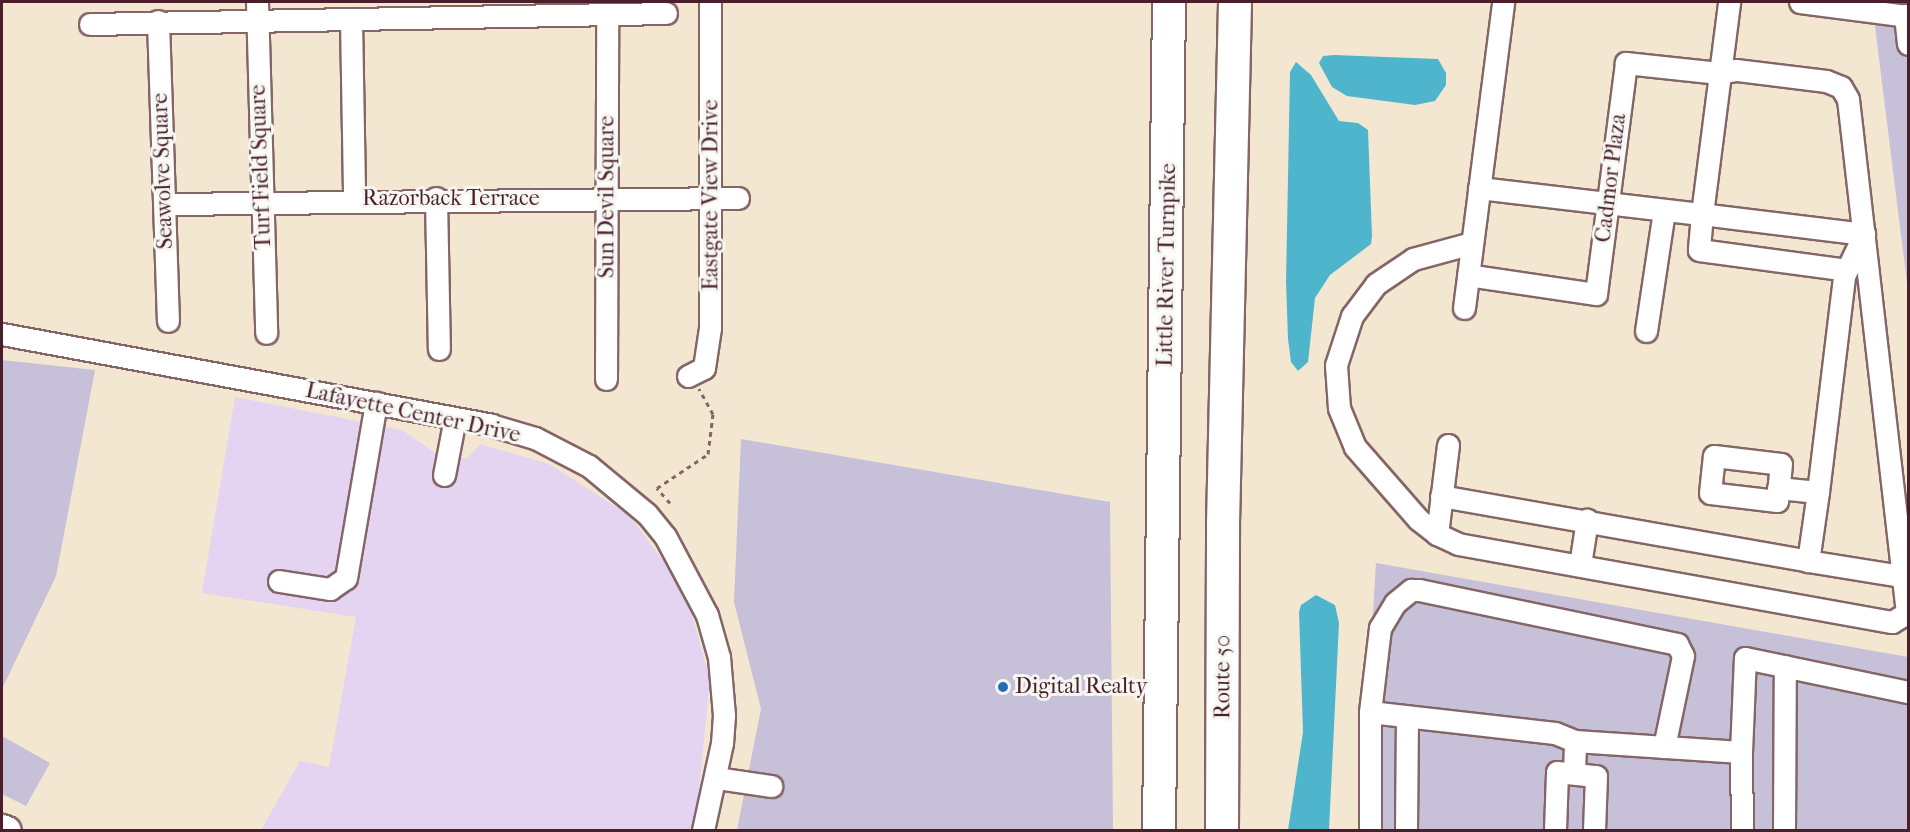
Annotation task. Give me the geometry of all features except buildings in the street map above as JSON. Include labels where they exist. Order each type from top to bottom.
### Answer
[{"type":"highway","name":"Little River Turnpike","points":[[1159,831],[1169,2]]},
{"type":"highway","name":"Route 50","points":[[1222,831],[1223,524],[1235,2]]},
{"type":"main road","points":[[2,828],[7,831]]},
{"type":"street","name":"Eastgate View Drive","points":[[688,376],[704,368],[709,350],[710,2]]},
{"type":"street","points":[[1464,308],[1503,2]]},
{"type":"street","points":[[1729,2],[1699,250],[1847,270]]},
{"type":"street","points":[[1800,2],[1907,15],[1908,44]]},
{"type":"street","points":[[90,24],[158,21],[257,11],[351,19],[666,14]]},
{"type":"street","name":"Turf Field Square","points":[[257,11],[266,333]]},
{"type":"street","name":"Sun Devil Square","points":[[606,379],[607,15]]},
{"type":"street","points":[[351,19],[354,199]]},
{"type":"street","name":"Seawolve Square","points":[[158,21],[168,321]]},
{"type":"street","name":"Cadmor Plaza","points":[[1468,275],[1596,294],[1626,63],[1719,73]]},
{"type":"street","points":[[1472,243],[1413,258],[1376,284],[1352,316],[1336,365],[1339,408],[1355,447],[1418,519],[1437,534],[1458,544],[1893,622],[1907,612],[1848,99],[1841,87],[1826,81],[1736,70],[1719,73]]},
{"type":"street","points":[[1479,188],[1864,234]]},
{"type":"street","name":"Razorback Terrace","points":[[165,204],[436,198],[738,198]]},
{"type":"street","points":[[436,198],[439,349]]},
{"type":"street","points":[[1646,332],[1664,210]]},
{"type":"street","points":[[1808,561],[1847,270],[1864,234]]},
{"type":"street","name":"Lafayette Center Drive","points":[[2,334],[454,418],[513,432],[563,451],[614,483],[665,536],[696,588],[719,657],[724,715],[716,778],[703,831]]},
{"type":"street","points":[[279,581],[330,589],[346,578],[375,403]]},
{"type":"street","points":[[444,475],[454,418]]},
{"type":"street","points":[[1437,534],[1448,445]]},
{"type":"street","points":[[1779,488],[1818,492]]},
{"type":"street","points":[[1441,496],[1902,576]]},
{"type":"street","points":[[1580,565],[1587,520]]},
{"type":"street","points":[[1370,831],[1370,712],[1380,628],[1395,603],[1411,591],[1419,590],[1677,644],[1683,656],[1664,747]]},
{"type":"street","points":[[1742,831],[1741,752],[1745,658],[1908,692]]},
{"type":"street","points":[[1784,831],[1785,666]]},
{"type":"street","points":[[1370,712],[1555,733],[1575,741],[1741,752]]},
{"type":"street","points":[[1406,831],[1407,717]]},
{"type":"street","points":[[1574,773],[1575,741]]},
{"type":"street","points":[[1556,831],[1557,772],[1596,776],[1594,831]]},
{"type":"street","points":[[716,778],[771,786]]},
{"type":"path","points":[[670,503],[657,488],[708,454],[712,431],[712,408],[688,376]]},
{"type":"shaded area","points":[[1872,2],[1908,2],[1908,291]]},
{"type":"shaded area","points":[[2,360],[95,370],[56,576],[2,689]]},
{"type":"shaded area","points":[[235,397],[402,430],[437,454],[467,459],[480,444],[549,464],[629,515],[685,590],[710,679],[695,830],[261,830],[300,761],[329,767],[356,617],[202,593]]},
{"type":"shaded area","points":[[741,439],[1110,502],[1113,830],[737,830],[761,709],[734,602]]},
{"type":"shaded area","points":[[1376,563],[1908,657],[1908,830],[1360,830]]},
{"type":"shaded area","points":[[2,736],[50,763],[26,806],[2,794]]},
{"type":"water","points":[[1323,56],[1438,59],[1446,73],[1446,85],[1435,101],[1415,105],[1347,96],[1332,87],[1319,63]]},
{"type":"water","points":[[1296,62],[1311,75],[1339,121],[1358,123],[1368,130],[1372,236],[1371,244],[1330,275],[1315,298],[1308,362],[1298,371],[1291,362],[1286,282],[1290,72]]},
{"type":"water","points":[[1316,595],[1335,605],[1339,623],[1329,830],[1288,830],[1303,732],[1299,612],[1301,605]]},
{"type":"place","name":"Digital Realty","points":[[1003,687]]}]
